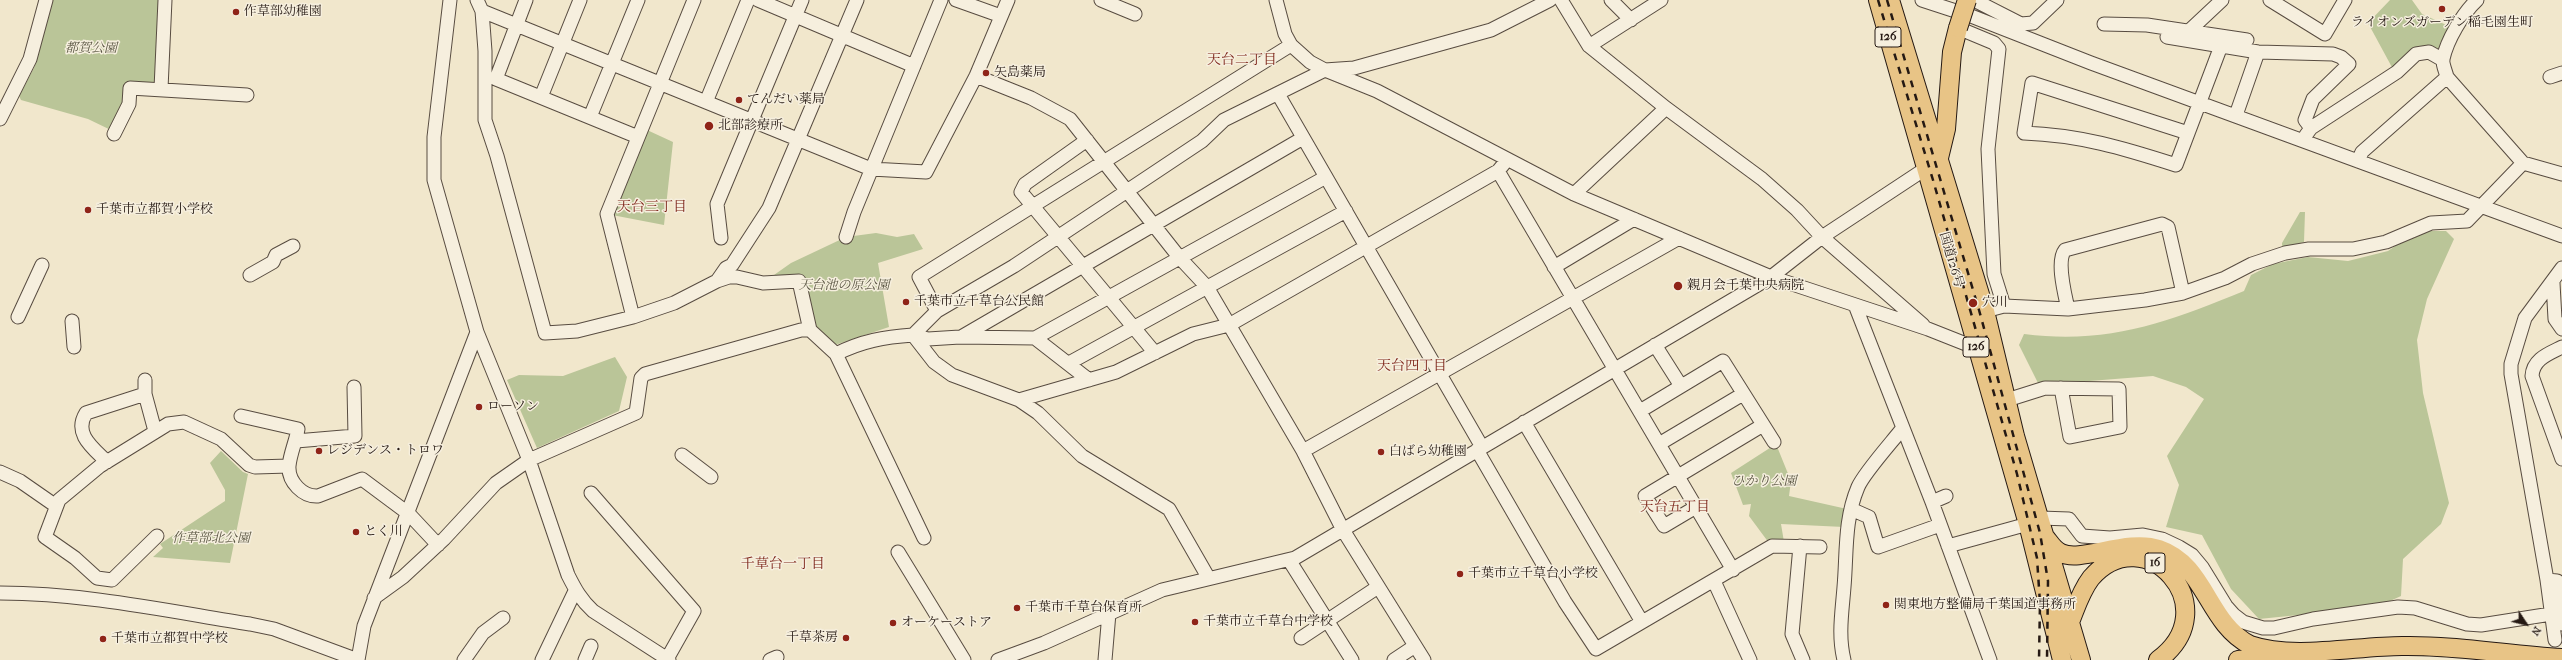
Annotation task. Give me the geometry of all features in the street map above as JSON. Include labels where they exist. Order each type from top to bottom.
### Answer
[{"type":"highway","name":"国道126号","points":[[1878,0],[1976,348],[2034,521],[2045,536],[2081,660]]},
{"type":"highway","name":"国道126号","points":[[1890,0],[1985,311],[2007,400],[2034,521],[2050,620],[2062,660]]},
{"type":"highway","points":[[1939,158],[1946,129],[1952,52],[1967,0]]},
{"type":"highway","points":[[2045,536],[2061,553],[2068,555],[2090,553],[2115,547],[2144,546],[2171,554],[2184,562],[2196,576],[2219,617],[2232,633],[2242,640],[2269,652],[2292,654]]},
{"type":"highway","points":[[2050,620],[2052,600],[2058,581],[2074,562],[2090,553]]},
{"type":"highway","name":"16","points":[[2070,622],[2085,588],[2100,570],[2118,560],[2151,561],[2170,573],[2183,592],[2185,603],[2182,631],[2174,646],[2158,660]]},
{"type":"highway","points":[[2050,660],[2056,638]]},
{"type":"highway","points":[[2238,660],[2292,654],[2402,646],[2562,658]]},
{"type":"street","points":[[0,119],[30,58],[46,0]]},
{"type":"street","points":[[161,89],[165,0]]},
{"type":"street","points":[[450,0],[434,136],[434,180],[477,332],[529,460],[568,575],[575,591],[582,602],[593,611],[668,659],[694,611],[591,493]]},
{"type":"street","points":[[526,0],[496,79],[638,136]]},
{"type":"street","points":[[541,97],[580,0]]},
{"type":"street","points":[[590,117],[638,0]]},
{"type":"street","points":[[633,317],[607,214],[694,0]]},
{"type":"street","points":[[706,102],[748,0]]},
{"type":"street","points":[[758,0],[914,66]]},
{"type":"street","points":[[722,238],[717,204],[802,0]]},
{"type":"street","points":[[717,281],[726,268],[732,265],[769,208],[857,0]]},
{"type":"street","points":[[846,237],[871,169],[941,0]]},
{"type":"street","points":[[956,0],[1001,16]]},
{"type":"street","points":[[479,6],[516,25],[871,169],[926,172],[976,76],[1008,0]]},
{"type":"street","points":[[1101,0],[1135,14]]},
{"type":"street","points":[[1276,0],[1285,34],[1291,45],[1304,58],[1325,70],[1377,92],[1574,194],[1771,277],[1928,328],[1976,348]]},
{"type":"street","points":[[913,335],[938,311],[1014,266],[1202,141],[1224,120],[1325,70],[1354,68],[1491,30],[1550,0]]},
{"type":"street","points":[[1561,0],[1589,46],[1666,108],[1762,179],[1797,210],[1822,237],[1928,328]]},
{"type":"street","points":[[1610,0],[1631,20]]},
{"type":"street","points":[[1589,46],[1661,0]]},
{"type":"street","points":[[1922,0],[1971,16],[2199,103],[2302,139],[2479,207],[2562,236]]},
{"type":"street","points":[[1974,0],[2021,24],[2033,23],[2057,0]]},
{"type":"street","points":[[2190,30],[2222,0]]},
{"type":"street","points":[[2270,0],[2325,34],[2344,0]]},
{"type":"street","points":[[2477,0],[2456,30],[2443,60],[2447,78],[2523,163],[2562,174]]},
{"type":"street","points":[[479,6],[486,51],[485,120],[502,170],[545,333],[577,331],[633,317],[674,304],[717,281],[737,277],[763,283],[799,281],[810,330],[836,354],[924,538]]},
{"type":"street","points":[[2104,24],[2147,25],[2190,30],[2248,40]]},
{"type":"street","points":[[1958,28],[1994,43],[1999,49],[1988,149],[1994,274],[2004,306]]},
{"type":"street","points":[[2167,38],[2258,52],[2333,54],[2341,57],[2348,64],[2313,99],[2305,120],[2311,128]]},
{"type":"street","points":[[938,311],[919,277],[1291,45]]},
{"type":"street","points":[[2188,134],[2032,83],[2024,133],[2062,134],[2117,147],[2176,165],[2188,134],[2199,103],[2221,46]]},
{"type":"street","points":[[2236,115],[2258,52]]},
{"type":"street","points":[[2302,139],[2311,128],[2397,72],[2416,54],[2429,52],[2443,60]]},
{"type":"street","points":[[976,76],[1031,98],[1070,119],[1179,257],[1207,287],[1303,451],[1344,530],[1424,660]]},
{"type":"street","points":[[2358,161],[2362,152],[2447,78]]},
{"type":"street","points":[[114,134],[129,104],[130,88],[161,89],[189,93],[247,95]]},
{"type":"street","points":[[1278,94],[1440,374],[1565,602],[1596,648],[1733,570],[1772,546],[1820,546]]},
{"type":"street","points":[[1574,194],[1666,108]]},
{"type":"street","points":[[960,337],[1154,226],[1216,187],[1231,181],[1303,138]]},
{"type":"street","points":[[1087,140],[1025,184],[1021,192],[1155,353]]},
{"type":"street","points":[[1019,400],[1116,372],[1193,334],[1229,325],[1498,171],[1507,160]]},
{"type":"street","points":[[1985,311],[2004,306],[2068,309],[2145,300],[2183,293],[2225,278],[2252,264],[2285,253],[2309,249],[2353,249],[2386,242],[2431,223],[2467,221],[2523,163]]},
{"type":"street","points":[[998,660],[1162,590],[1295,558],[1771,277],[1822,237],[1925,169]]},
{"type":"street","points":[[1498,171],[1733,570]]},
{"type":"street","points":[[836,354],[857,344],[880,337],[913,335],[928,339],[960,337],[1035,338],[1326,176]]},
{"type":"street","points":[[1069,363],[1133,326],[1346,211]]},
{"type":"street","points":[[1554,267],[1634,218]]},
{"type":"street","points":[[2068,309],[2061,277],[2062,254],[2068,248],[2162,224],[2168,227],[2183,293]]},
{"type":"street","points":[[1303,451],[1679,238]]},
{"type":"street","points":[[250,275],[273,262],[276,255],[293,246]]},
{"type":"street","points":[[18,317],[42,265]]},
{"type":"street","points":[[2555,640],[2547,580],[2511,374],[2511,364],[2525,318],[2554,282],[2562,268]]},
{"type":"street","points":[[2554,282],[2555,319],[2562,329]]},
{"type":"street","points":[[1855,305],[1902,429],[1932,502],[1990,660]]},
{"type":"street","points":[[72,321],[74,347]]},
{"type":"street","points":[[374,598],[403,577],[438,545],[496,483],[529,460],[636,413],[641,378],[645,374],[801,330],[810,330]]},
{"type":"street","points":[[0,593],[48,594],[99,600],[250,624],[274,629],[358,660],[360,639],[374,598],[409,514],[477,332]]},
{"type":"street","points":[[913,335],[934,362],[952,375],[1019,400],[1038,413],[1082,456],[1169,509],[1208,578]]},
{"type":"street","points":[[1035,338],[1089,380]]},
{"type":"street","points":[[1655,345],[1681,386]]},
{"type":"street","points":[[2562,347],[2538,360],[2532,369],[2532,376],[2562,459]]},
{"type":"street","points":[[1640,411],[1722,361],[1774,442]]},
{"type":"street","points":[[145,380],[145,394],[155,431]]},
{"type":"street","points":[[296,441],[355,436],[354,387]]},
{"type":"street","points":[[2007,400],[2045,388],[2061,388],[2119,389],[2120,427],[2070,437],[2061,388]]},
{"type":"street","points":[[107,462],[84,440],[81,420],[86,413],[145,394]]},
{"type":"street","points":[[1659,444],[1743,394]]},
{"type":"street","points":[[241,416],[298,429],[289,466],[296,486],[311,497],[318,496],[362,479],[409,514],[438,545]]},
{"type":"street","points":[[157,536],[112,580],[97,578],[75,558],[45,537],[59,500],[107,462],[168,424],[184,422],[221,439],[249,465],[255,467],[289,466]]},
{"type":"street","points":[[1524,422],[1642,622]]},
{"type":"street","points":[[1696,507],[1664,526],[1645,496],[1763,425]]},
{"type":"street","points":[[1844,660],[1839,634],[1844,586],[1846,534],[1851,509],[1858,486],[1902,429]]},
{"type":"street","points":[[682,455],[711,477]]},
{"type":"street","points":[[0,472],[20,481],[56,506]]},
{"type":"street","points":[[1932,502],[1946,496]]},
{"type":"street","points":[[1851,509],[1869,517],[1878,547],[1940,525]]},
{"type":"street","points":[[1948,546],[2034,521],[2069,520],[2082,536],[2110,538],[2143,535],[2162,539],[2192,555],[2202,567],[2226,606],[2243,622],[2263,628],[2274,628],[2313,619],[2398,607],[2415,608],[2467,624],[2481,625],[2551,614]]},
{"type":"street","points":[[1800,546],[1792,634],[1803,660]]},
{"type":"street","points":[[898,552],[964,660]]},
{"type":"street","points":[[1289,560],[1352,660]]},
{"type":"street","points":[[2547,580],[2557,581],[2562,624]]},
{"type":"street","points":[[1714,581],[1750,660]]},
{"type":"street","points":[[1301,638],[1378,587]]},
{"type":"street","points":[[542,660],[575,591]]},
{"type":"street","points":[[1105,660],[1109,613]]},
{"type":"street","points":[[464,660],[483,633],[503,618]]},
{"type":"street","points":[[585,660],[591,646]]},
{"type":"street","points":[[1394,660],[1415,646]]},
{"type":"green space","name":"都賀公園","points":[[53,0],[162,0],[158,86],[128,83],[117,133],[88,119],[21,100],[19,96],[34,68]]},
{"type":"green space","points":[[2390,0],[2412,0],[2422,14],[2453,28],[2439,53],[2426,47],[2394,71],[2368,23]]},
{"type":"green space","points":[[647,130],[673,142],[664,225],[612,215]]},
{"type":"green space","points":[[2300,212],[2305,212],[2304,242],[2282,248],[2282,243]]},
{"type":"green space","points":[[2430,231],[2446,231],[2454,239],[2427,299],[2417,340],[2423,393],[2449,503],[2441,524],[2403,559],[2401,596],[2377,607],[2259,619],[2231,589],[2202,535],[2166,527],[2179,485],[2167,456],[2204,399],[2186,387],[2153,376],[2039,385],[2019,345],[2024,334],[2054,337],[2083,336],[2137,328],[2163,321],[2244,291],[2251,275],[2273,264],[2308,257],[2348,261],[2388,251],[2410,236]]},
{"type":"green space","name":"天台池の原公園","points":[[876,233],[897,237],[914,234],[923,249],[878,263],[889,327],[835,345],[817,331],[806,282],[800,277],[774,275],[791,263],[846,237]]},
{"type":"green space","points":[[615,357],[627,377],[619,411],[537,448],[507,380],[519,375],[563,376]]},
{"type":"green space","name":"ひかり公園","points":[[1776,444],[1791,481],[1789,496],[1847,509],[1844,527],[1781,524],[1784,542],[1769,543],[1749,516],[1751,504],[1743,505],[1731,473]]},
{"type":"green space","name":"作草部北公園","points":[[221,451],[243,472],[248,474],[230,563],[153,557],[163,548],[160,544],[225,501],[225,490],[210,463]]},
{"type":"railway","points":[[1878,0],[1933,180],[2017,474],[2037,558],[2040,603],[2039,660]]},
{"type":"railway","points":[[1887,0],[1979,310],[2040,533],[2048,581],[2047,660]]},
{"type":"place","name":"ライオンズガーデン稲毛園生町","points":[[2442,9]]},
{"type":"place","name":"作草部幼稚園","points":[[236,12]]},
{"type":"place","name":"矢島薬局","points":[[986,73]]},
{"type":"place","name":"てんだい薬局","points":[[739,100]]},
{"type":"place","name":"北部診療所","points":[[709,126]]},
{"type":"place","name":"千葉市立都賀小学校","points":[[88,210]]},
{"type":"place","name":"親月会千葉中央病院","points":[[1678,286]]},
{"type":"place","name":"千葉市立千草台公民館","points":[[906,302]]},
{"type":"place","name":"穴川","points":[[1973,303]]},
{"type":"place","name":"ローソン","points":[[479,407]]},
{"type":"place","name":"レジデンス・トロワ","points":[[319,451]]},
{"type":"place","name":"白ばら幼稚園","points":[[1381,452]]},
{"type":"place","name":"とく川","points":[[356,532]]},
{"type":"place","name":"千葉市立千草台小学校","points":[[1460,574]]},
{"type":"place","name":"関東地方整備局千葉国道事務所","points":[[1886,605]]},
{"type":"place","name":"千葉市千草台保育所","points":[[1017,608]]},
{"type":"place","name":"千葉市立千草台中学校","points":[[1195,622]]},
{"type":"place","name":"オーケーストア","points":[[893,623]]},
{"type":"place","name":"千草茶房","points":[[846,638]]},
{"type":"place","name":"千葉市立都賀中学校","points":[[103,639]]},
{"type":"district","name":"天台二丁目","points":[[1242,61]]},
{"type":"district","name":"天台三丁目","points":[[652,208]]},
{"type":"district","name":"天台四丁目","points":[[1412,367]]},
{"type":"district","name":"天台五丁目","points":[[1675,508]]},
{"type":"district","name":"千草台一丁目","points":[[783,565]]}]
